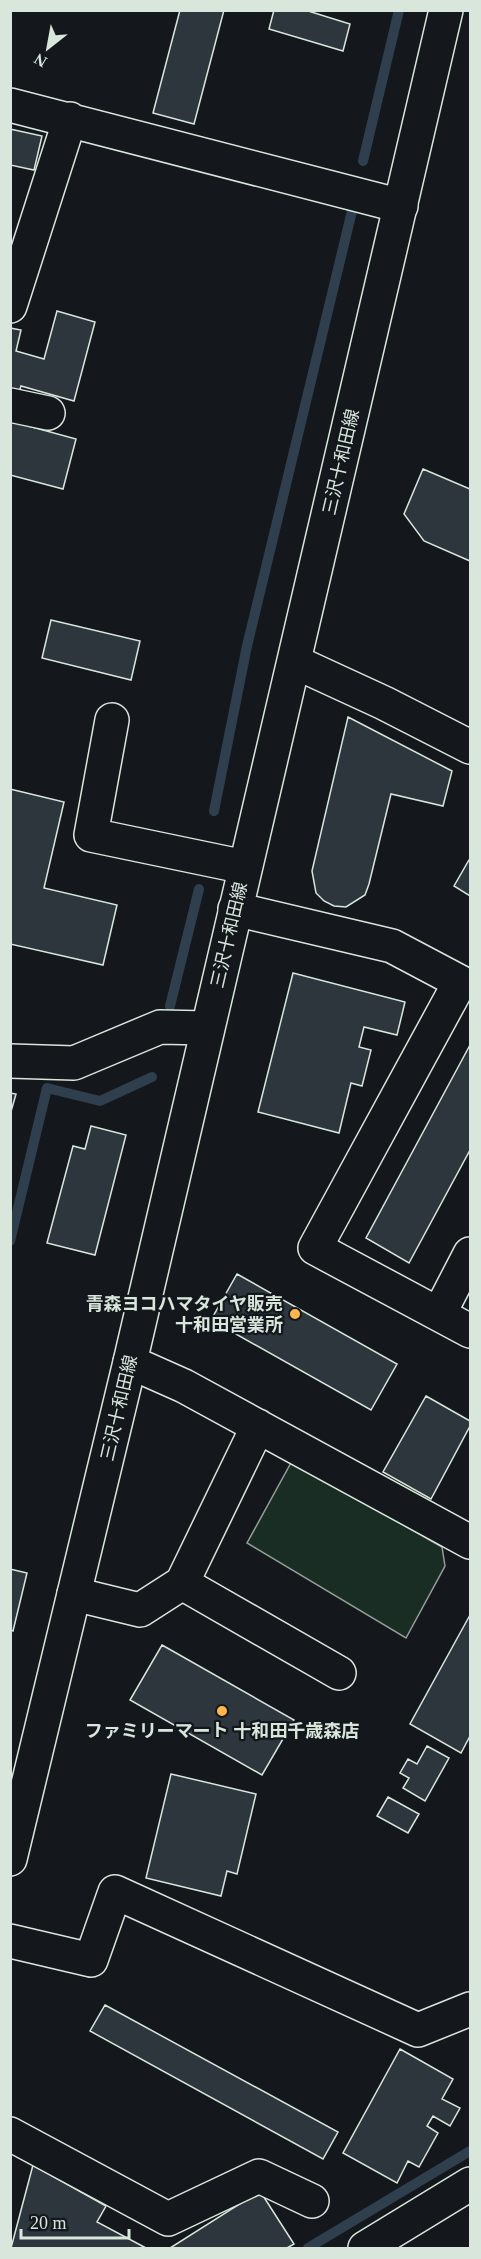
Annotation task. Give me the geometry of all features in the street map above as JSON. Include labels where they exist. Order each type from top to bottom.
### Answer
[{"type":"main road","name":"三沢十和田線","points":[[10,1859],[130,1362],[446,10]]},
{"type":"main road","points":[[10,105],[401,206]]},
{"type":"main road","points":[[10,306],[70,119]]},
{"type":"main road","points":[[10,405],[48,413]]},
{"type":"main road","points":[[295,662],[471,747]]},
{"type":"main road","points":[[112,720],[91,835],[245,867]]},
{"type":"main road","points":[[235,909],[392,946],[465,973],[315,1248],[471,1331]]},
{"type":"main road","points":[[10,1061],[74,1063],[160,1027],[207,1028]]},
{"type":"main road","points":[[439,1314],[471,1254]]},
{"type":"main road","points":[[130,1362],[184,1386],[471,1542]]},
{"type":"main road","points":[[74,1594],[140,1610],[182,1583],[258,1426]]},
{"type":"main road","points":[[182,1583],[339,1673]]},
{"type":"main road","points":[[10,1941],[92,1960],[115,1892],[418,2030],[471,2009]]},
{"type":"main road","points":[[10,2134],[168,2219],[259,2176],[312,2201]]},
{"type":"main road","points":[[366,2248],[471,2184]]},
{"type":"green space","points":[[292,1461],[442,1547],[445,1566],[406,1638],[247,1543]]},
{"type":"building","points":[[180,10],[224,10],[194,124],[153,113]]},
{"type":"building","points":[[274,10],[305,10],[350,24],[343,51],[269,29]]},
{"type":"building","points":[[10,129],[42,136],[34,170],[10,165]]},
{"type":"building","points":[[57,311],[95,322],[74,401],[21,386],[18,396],[10,394],[10,328],[21,330],[16,351],[44,359]]},
{"type":"building","points":[[10,421],[76,439],[63,489],[10,475]]},
{"type":"building","points":[[423,469],[470,489],[470,561],[424,541],[404,514]]},
{"type":"building","points":[[51,620],[140,641],[131,680],[42,658]]},
{"type":"building","points":[[348,717],[452,771],[443,806],[391,794],[365,895],[346,907],[334,906],[324,901],[316,893],[312,871]]},
{"type":"building","points":[[10,789],[64,802],[44,888],[117,905],[103,965],[10,944]]},
{"type":"building","points":[[470,860],[470,896],[454,886]]},
{"type":"building","points":[[293,973],[405,1002],[397,1035],[364,1027],[359,1047],[371,1050],[362,1086],[351,1083],[339,1133],[258,1112]]},
{"type":"building","points":[[470,1045],[470,1150],[409,1263],[366,1238]]},
{"type":"building","points":[[10,1093],[16,1094],[10,1115]]},
{"type":"building","points":[[91,1126],[126,1135],[95,1255],[47,1243],[73,1146],[85,1149]]},
{"type":"building","points":[[237,1274],[397,1364],[371,1410],[211,1320]]},
{"type":"building","points":[[426,1396],[470,1421],[470,1426],[431,1499],[383,1472]]},
{"type":"building","points":[[10,1569],[27,1573],[13,1631],[10,1630]]},
{"type":"building","points":[[470,1615],[470,1736],[461,1753],[410,1724]]},
{"type":"building","points":[[162,1645],[294,1720],[262,1775],[130,1700]]},
{"type":"building","points":[[427,1746],[449,1758],[425,1801],[403,1788],[409,1778],[400,1773],[408,1759],[417,1764]]},
{"type":"building","points":[[171,1774],[256,1794],[237,1874],[227,1871],[221,1896],[146,1878]]},
{"type":"building","points":[[388,1797],[419,1814],[408,1833],[377,1816]]},
{"type":"building","points":[[105,2005],[338,2132],[323,2159],[90,2031]]},
{"type":"building","points":[[400,2049],[453,2079],[442,2099],[460,2108],[450,2126],[433,2116],[427,2126],[438,2133],[419,2167],[408,2161],[397,2183],[343,2153]]},
{"type":"building","points":[[33,2165],[106,2206],[97,2222],[146,2248],[11,2248]]},
{"type":"building","points":[[260,2191],[294,2244],[287,2248],[170,2248]]},
{"type":"waterway","points":[[363,161],[399,10]]},
{"type":"waterway","points":[[214,811],[247,646],[352,211]]},
{"type":"waterway","points":[[170,1006],[199,889]]},
{"type":"waterway","points":[[10,1241],[47,1088],[100,1101],[152,1077]]},
{"type":"waterway","points":[[308,2248],[470,2151]]},
{"type":"place","name":"青森ヨコハマタイヤ販売 十和田営業所","points":[[295,1314]]},
{"type":"place","name":"ファミリーマート 十和田千歳森店","points":[[222,1711]]}]
